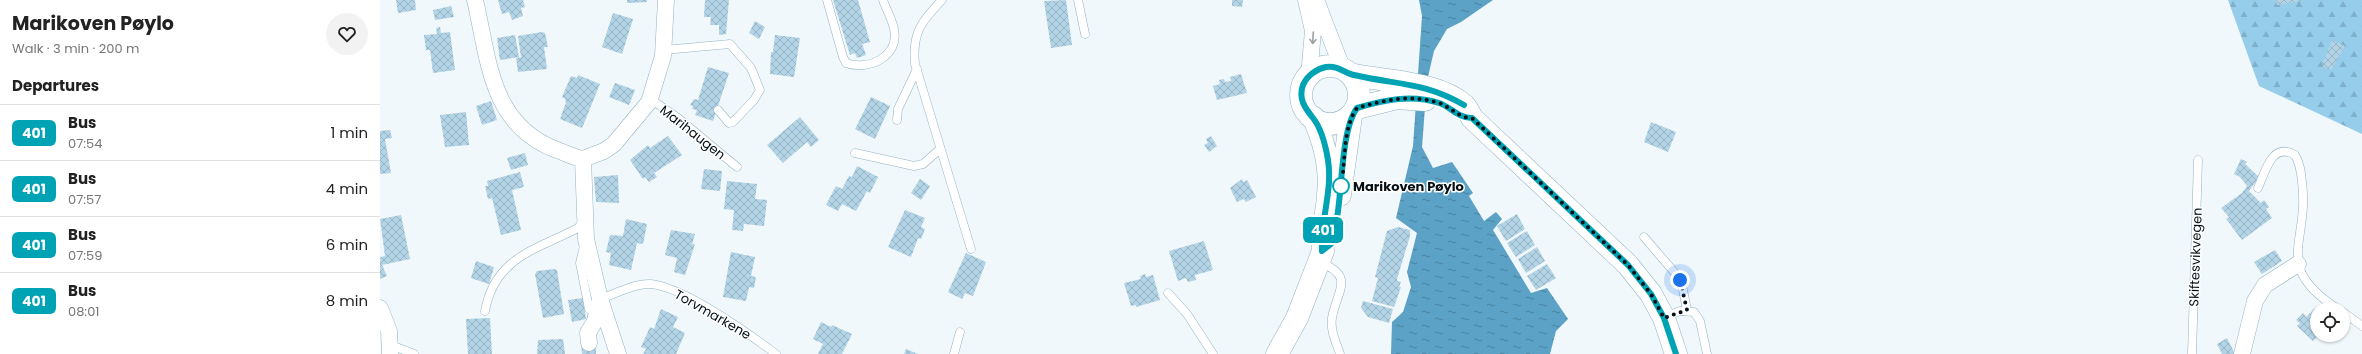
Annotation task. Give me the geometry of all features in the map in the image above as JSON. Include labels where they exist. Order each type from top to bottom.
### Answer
[{"type":"main road","points":[[1278,354],[1298,318],[1320,256],[1329,195],[1328,160],[1313,117],[1303,105],[1302,95],[1304,85],[1309,76],[1317,70],[1326,67],[1354,74],[1423,86],[1453,99],[1464,118],[1472,118],[1628,265],[1651,294],[1664,318],[1676,354]]},
{"type":"main road","points":[[1320,256],[1331,244],[1360,109],[1359,92],[1354,74]]},
{"type":"main road","points":[[1313,117],[1326,124],[1334,124],[1360,109],[1397,98],[1453,99]]},
{"type":"street","points":[[475,0],[489,70],[506,111],[516,123],[542,145],[583,159],[584,219],[595,320],[588,333],[589,343]]},
{"type":"street","name":"Marihaugen","points":[[583,159],[604,151],[614,144],[648,102],[664,50],[666,0]]},
{"type":"street","points":[[1306,0],[1313,31],[1309,76]]},
{"type":"street","points":[[1316,0],[1354,74]]},
{"type":"street","points":[[2242,354],[2255,301],[2265,285],[2298,264]]},
{"type":"street","points":[[594,304],[618,354]]},
{"type":"street","points":[[380,308],[386,320],[391,350]]},
{"type":"lane","points":[[827,0],[843,58],[846,63],[855,66],[874,63],[886,56],[891,49],[894,30],[883,0]]},
{"type":"lane","points":[[942,0],[917,31],[914,53],[939,150],[959,204],[971,250]]},
{"type":"lane","points":[[1078,0],[1085,34]]},
{"type":"lane","points":[[664,50],[730,44],[751,68],[760,90],[754,100],[733,122],[729,123],[718,110]]},
{"type":"lane","points":[[897,120],[898,109],[917,69]]},
{"type":"lane","name":"Marihaugen","points":[[649,98],[678,118],[737,167]]},
{"type":"lane","points":[[855,153],[914,166],[923,164],[939,150]]},
{"type":"lane","points":[[2258,188],[2273,156],[2277,152],[2285,152],[2295,155],[2300,166],[2304,194],[2301,231],[2297,252],[2298,264],[2312,289],[2318,296],[2327,302]]},
{"type":"lane","name":"Skiftesvikvegen","points":[[2192,354],[2198,160]]},
{"type":"lane","points":[[485,311],[493,284],[507,267],[518,257],[578,228],[584,219]]},
{"type":"lane","points":[[1644,237],[1680,280],[1687,310]]},
{"type":"lane","points":[[1320,256],[1338,273],[1342,281],[1342,289],[1332,318],[1332,331],[1340,354]]},
{"type":"lane","name":"Torvmarkene","points":[[594,304],[640,285],[662,285],[691,299],[776,354]]},
{"type":"lane","points":[[1168,293],[1187,314],[1213,354]]},
{"type":"lane","points":[[1664,318],[1687,310],[1694,312],[1700,321],[1707,354]]},
{"type":"lane","points":[[2350,317],[2362,326]]},
{"type":"lane","points":[[954,354],[960,332]]},
{"type":"lane","points":[[391,350],[414,354]]},
{"type":"green space","points":[[2228,0],[2362,0],[2362,134],[2259,86]]},
{"type":"water","points":[[1419,0],[1493,0],[1461,22],[1447,29],[1434,51],[1427,81],[1422,147],[1433,168],[1452,162],[1473,193],[1469,196],[1484,221],[1496,212],[1502,219],[1493,230],[1531,293],[1547,288],[1568,319],[1556,331],[1550,354],[1391,354],[1392,322],[1403,312],[1411,287],[1407,272],[1417,233],[1396,218],[1413,146],[1422,16]]},
{"type":"building","points":[[396,0],[415,0],[416,10],[398,13]]},
{"type":"building","points":[[498,0],[523,0],[525,7],[521,8],[523,16],[512,20],[509,12],[502,14]]},
{"type":"building","points":[[627,0],[647,0],[647,2],[627,3]]},
{"type":"building","points":[[705,0],[729,0],[726,34],[719,35],[719,25],[710,25],[711,17],[704,17]]},
{"type":"building","points":[[833,0],[858,0],[870,42],[862,44],[866,55],[857,58],[855,53],[850,55]]},
{"type":"building","points":[[1066,0],[1072,45],[1051,48],[1044,1]]},
{"type":"building","points":[[1232,0],[1243,0],[1242,7],[1232,6]]},
{"type":"building","points":[[2276,0],[2301,0],[2301,1],[2277,5]]},
{"type":"building","points":[[451,6],[454,17],[435,20],[433,10]]},
{"type":"building","points":[[613,13],[633,19],[622,54],[602,47]]},
{"type":"building","points":[[755,21],[765,27],[759,39],[749,33]]},
{"type":"building","points":[[440,27],[441,33],[450,32],[455,70],[433,73],[430,50],[426,50],[424,35],[437,34],[436,28]]},
{"type":"building","points":[[542,32],[545,33],[548,47],[544,47],[547,69],[518,72],[516,58],[521,57],[518,36]]},
{"type":"building","points":[[515,35],[519,57],[500,60],[497,38]]},
{"type":"building","points":[[775,35],[800,38],[794,77],[770,74],[771,52],[773,52]]},
{"type":"building","points":[[2332,40],[2345,46],[2331,70],[2322,66]]},
{"type":"building","points":[[708,67],[729,73],[713,121],[695,115],[697,110],[692,109],[693,106],[690,105],[694,99],[698,100]]},
{"type":"building","points":[[1241,74],[1247,93],[1217,100],[1213,86],[1220,84],[1219,80],[1224,79],[1225,82],[1231,81],[1230,77]]},
{"type":"building","points":[[578,75],[600,84],[582,128],[560,119],[566,102],[562,97],[571,76],[577,78]]},
{"type":"building","points":[[615,83],[635,90],[629,105],[609,97]]},
{"type":"building","points":[[871,97],[890,106],[875,139],[855,129]]},
{"type":"building","points":[[491,101],[497,120],[482,125],[476,106]]},
{"type":"building","points":[[466,112],[469,145],[445,147],[440,115]]},
{"type":"building","points":[[800,117],[819,140],[811,147],[807,142],[783,163],[767,145]]},
{"type":"building","points":[[1651,122],[1676,132],[1668,152],[1644,142]]},
{"type":"building","points":[[390,130],[392,138],[385,139],[391,173],[380,174],[380,131]]},
{"type":"building","points":[[668,136],[682,155],[654,173],[657,177],[649,182],[645,177],[643,179],[630,160],[648,145],[650,148]]},
{"type":"building","points":[[1211,136],[1217,146],[1209,152],[1204,145],[1208,143],[1206,139]]},
{"type":"building","points":[[525,153],[528,165],[511,170],[507,158]]},
{"type":"building","points":[[2241,159],[2247,162],[2245,164],[2259,177],[2249,191],[2261,203],[2264,200],[2269,207],[2266,209],[2272,218],[2242,240],[2226,219],[2229,217],[2221,208],[2242,193],[2247,186],[2240,177],[2234,174]]},
{"type":"building","points":[[857,166],[878,177],[870,193],[867,191],[856,211],[842,204],[838,211],[826,205],[836,186],[842,189],[849,176],[852,177]]},
{"type":"building","points":[[704,169],[722,171],[720,191],[701,189]]},
{"type":"building","points":[[520,172],[524,187],[512,190],[521,230],[501,235],[492,198],[488,199],[485,186],[488,186],[487,181]]},
{"type":"building","points":[[618,175],[619,203],[596,202],[594,177]]},
{"type":"building","points":[[920,179],[930,186],[921,200],[911,193]]},
{"type":"building","points":[[1242,179],[1243,182],[1247,180],[1256,197],[1246,202],[1244,199],[1237,202],[1230,188]]},
{"type":"building","points":[[727,181],[757,184],[755,199],[767,200],[764,226],[744,224],[743,231],[732,230],[734,210],[724,209]]},
{"type":"building","points":[[905,210],[925,218],[921,227],[925,229],[921,239],[918,238],[911,257],[888,247]]},
{"type":"building","points":[[1517,214],[1525,229],[1506,241],[1497,226]]},
{"type":"building","points":[[401,215],[410,259],[382,265],[387,276],[380,279],[380,257],[385,256],[380,219]]},
{"type":"building","points":[[626,219],[647,224],[643,244],[637,243],[631,270],[609,265],[611,253],[606,252],[610,235],[623,236]]},
{"type":"building","points":[[1398,227],[1410,230],[1410,236],[1397,279],[1397,281],[1401,282],[1399,287],[1401,287],[1394,307],[1372,301],[1378,278],[1375,277],[1387,231]]},
{"type":"building","points":[[671,230],[695,234],[692,244],[695,244],[685,275],[674,272],[677,258],[665,255]]},
{"type":"building","points":[[1527,231],[1535,245],[1516,257],[1507,243]]},
{"type":"building","points":[[1204,241],[1213,270],[1195,275],[1196,280],[1188,282],[1186,278],[1178,281],[1169,251]]},
{"type":"building","points":[[1537,247],[1545,261],[1526,273],[1518,259]]},
{"type":"building","points":[[2275,250],[2282,261],[2262,274],[2254,262]]},
{"type":"building","points":[[731,252],[755,257],[751,276],[756,277],[754,288],[749,287],[746,301],[723,297]]},
{"type":"building","points":[[966,253],[986,262],[973,296],[965,293],[962,299],[948,292]]},
{"type":"building","points":[[476,261],[494,267],[489,284],[471,278]]},
{"type":"building","points":[[1547,264],[1556,278],[1536,290],[1527,276]]},
{"type":"building","points":[[557,270],[564,314],[543,318],[535,274],[537,271]]},
{"type":"building","points":[[1145,274],[1146,277],[1153,275],[1160,300],[1136,307],[1136,305],[1131,306],[1124,283],[1141,279],[1140,276]]},
{"type":"building","points":[[583,298],[586,319],[572,322],[568,300]]},
{"type":"building","points":[[1363,301],[1393,309],[1389,323],[1368,317],[1361,308]]},
{"type":"building","points":[[661,309],[678,317],[673,327],[685,333],[676,354],[643,354],[646,349],[641,347],[650,327],[654,329]]},
{"type":"building","points":[[2303,313],[2306,317],[2310,313],[2310,338],[2297,326],[2300,323],[2296,320]]},
{"type":"building","points":[[490,318],[492,354],[468,354],[466,319]]},
{"type":"building","points":[[821,322],[852,334],[842,354],[818,354],[823,344],[813,339]]},
{"type":"building","points":[[2227,338],[2235,354],[2222,354],[2217,344]]},
{"type":"building","points":[[563,339],[565,354],[537,354],[538,340]]},
{"type":"building","points":[[596,344],[596,354],[582,354],[581,345]]},
{"type":"building","points":[[906,349],[918,354],[904,354]]},
{"type":"bus line","name":"401","points":[[1464,105],[1446,94],[1423,86],[1369,79],[1350,74],[1337,67],[1326,67],[1317,70],[1309,76],[1304,85],[1302,95],[1303,105],[1308,114],[1313,117],[1328,160],[1329,195],[1322,251],[1331,244],[1338,213],[1347,133],[1351,116],[1357,108],[1372,103],[1397,98],[1422,99],[1440,103],[1464,118],[1472,118],[1628,265],[1651,294],[1664,318],[1676,354]]},
{"type":"place","name":"Marikoven Pøylo","points":[[1341,186]]},
{"type":"route","points":[[1341,186],[1347,133],[1351,116],[1357,108],[1372,103],[1397,98],[1422,99],[1440,103],[1464,118],[1472,118],[1628,265],[1651,294],[1664,318],[1680,311],[1687,310],[1680,280]]}]
